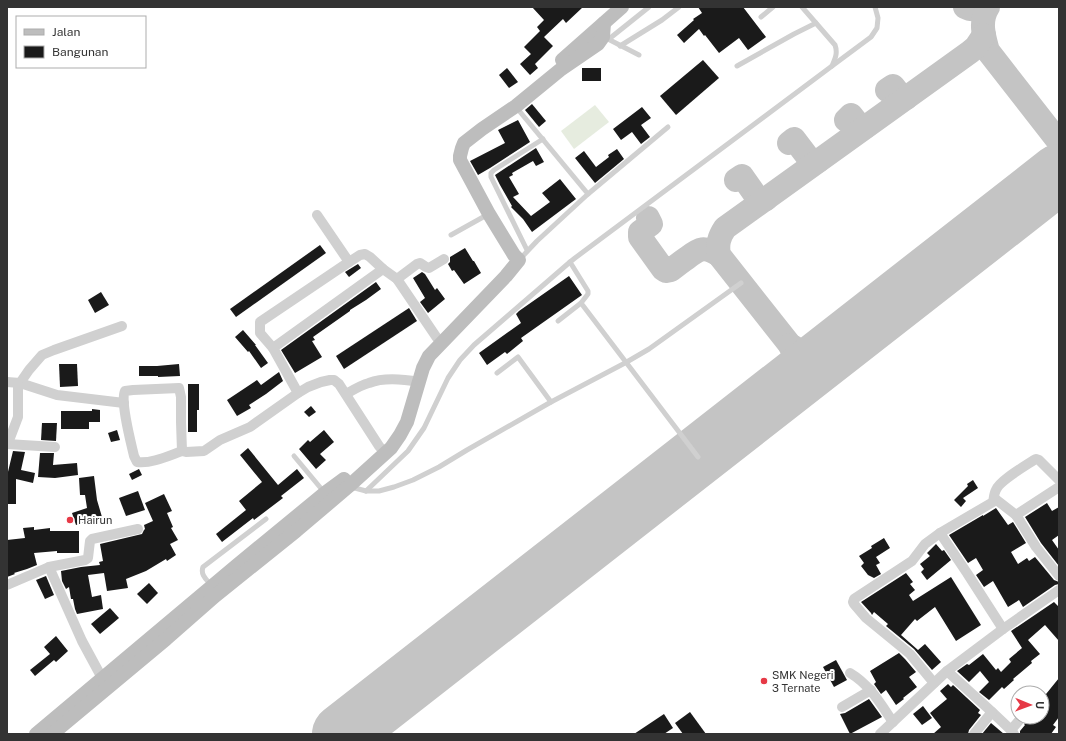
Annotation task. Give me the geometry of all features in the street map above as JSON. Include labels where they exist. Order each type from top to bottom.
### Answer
[{"type":"street","points":[[517,258],[489,214],[460,160],[464,143],[516,106],[560,70],[598,44],[618,8]]},
{"type":"street","points":[[517,258],[485,216],[460,172],[454,159],[454,149],[460,141],[538,81],[605,33]]},
{"type":"street","points":[[317,214],[349,262]]},
{"type":"street","points":[[298,393],[273,348],[260,333],[260,322],[360,255],[365,254],[370,257],[397,279],[437,338]]},
{"type":"street","points":[[37,734],[102,678],[215,590],[346,483],[382,450],[401,414],[414,382],[421,358],[426,350],[503,269],[517,258]]},
{"type":"street","points":[[414,382],[429,356],[517,258]]},
{"type":"street","points":[[397,279],[417,264],[420,263],[429,268],[444,259]]},
{"type":"street","points":[[273,348],[383,269]]},
{"type":"street","points":[[7,440],[10,438],[18,417],[19,383],[42,356],[54,350],[122,326]]},
{"type":"street","points":[[346,394],[368,383],[380,380],[388,379],[414,382]]},
{"type":"street","points":[[182,451],[180,422],[181,397],[179,388],[125,391],[124,403],[129,434],[134,456],[137,462],[148,462],[182,451],[204,451],[220,440],[250,427],[298,393],[320,382],[330,380],[334,380],[339,384],[382,450]]},
{"type":"street","points":[[7,382],[19,383],[57,395],[124,403]]},
{"type":"street","points":[[7,444],[55,447]]},
{"type":"street","points":[[934,683],[910,654],[866,618],[854,604],[854,599],[912,561],[925,544],[990,505],[993,502],[995,491],[998,486],[1034,460],[1039,460],[1059,480]]},
{"type":"street","points":[[1016,515],[1059,487]]},
{"type":"street","points":[[994,498],[1016,515],[1036,547],[1059,576]]},
{"type":"street","points":[[7,585],[50,567],[85,560],[88,558],[90,541],[92,539],[138,529]]},
{"type":"street","points":[[940,534],[1003,628]]},
{"type":"street","points":[[50,567],[82,641],[102,678]]},
{"type":"street","points":[[52,734],[166,639],[215,590]]},
{"type":"street","points":[[880,734],[947,671],[1003,628],[1059,590]]},
{"type":"street","points":[[947,671],[1013,732]]},
{"type":"street","points":[[850,673],[871,690],[893,722]]},
{"type":"street","points":[[842,707],[871,690]]},
{"type":"street","points":[[974,734],[992,712]]},
{"type":"lane","points":[[639,55],[620,46],[605,33],[649,7]]},
{"type":"lane","points":[[620,46],[662,20],[679,7]]},
{"type":"lane","points":[[761,17],[773,7]]},
{"type":"lane","points":[[802,7],[835,45],[837,50],[832,66]]},
{"type":"lane","points":[[366,491],[408,451],[424,428],[448,378],[460,360],[474,345],[574,258],[871,37],[877,28],[878,18],[875,7]]},
{"type":"lane","points":[[737,66],[816,23]]},
{"type":"lane","points":[[516,106],[588,194]]},
{"type":"lane","points":[[543,139],[494,170],[491,177],[517,258],[588,194],[668,127]]},
{"type":"lane","points":[[451,235],[485,216]]},
{"type":"lane","points":[[558,321],[581,303],[588,294],[588,291],[570,262]]},
{"type":"lane","points":[[346,483],[366,491],[375,491],[394,487],[413,480],[551,402],[649,349],[741,283]]},
{"type":"lane","points":[[581,303],[698,457]]},
{"type":"lane","points":[[497,373],[518,357],[551,402]]},
{"type":"lane","points":[[294,456],[328,497]]},
{"type":"lane","points":[[215,590],[202,574],[204,567],[266,519]]},
{"type":"shaded area","points":[[595,105],[609,122],[574,149],[561,131]]},
{"type":"building","points":[[532,7],[583,7],[566,23],[563,19],[544,37],[553,46],[535,64],[538,68],[530,75],[520,64],[531,54],[524,47],[540,31],[537,27],[544,20]]},
{"type":"building","points":[[698,7],[743,7],[766,37],[748,50],[739,38],[719,53],[699,29],[684,43],[677,35],[694,20],[693,19],[702,13]]},
{"type":"building","points":[[703,60],[719,78],[676,115],[660,96]]},
{"type":"building","points":[[507,68],[518,82],[509,88],[499,75]]},
{"type":"building","points":[[582,68],[601,68],[601,81],[582,81]]},
{"type":"building","points":[[532,104],[546,121],[539,127],[525,110]]},
{"type":"building","points":[[642,107],[651,118],[641,125],[650,137],[641,144],[632,132],[621,140],[613,129]]},
{"type":"building","points":[[518,120],[530,142],[478,175],[470,161],[505,143],[498,130]]},
{"type":"building","points":[[536,148],[544,162],[536,166],[533,161],[512,173],[513,175],[509,177],[519,194],[513,197],[531,216],[550,202],[542,193],[560,179],[576,199],[532,232],[523,219],[511,207],[512,206],[495,175]]},
{"type":"building","points":[[617,149],[624,159],[595,183],[575,158],[584,151],[596,167],[609,157],[608,155]]},
{"type":"building","points":[[320,245],[326,253],[236,317],[230,309]]},
{"type":"building","points":[[465,248],[481,273],[464,284],[454,270],[452,271],[448,264],[450,262],[450,257]]},
{"type":"building","points":[[358,264],[361,268],[349,277],[345,272]]},
{"type":"building","points":[[422,272],[425,274],[435,290],[437,288],[445,299],[428,313],[420,302],[425,298],[413,278]]},
{"type":"building","points":[[569,276],[582,295],[521,338],[523,341],[507,354],[505,352],[487,365],[479,353],[521,323],[516,314],[519,311]]},
{"type":"building","points":[[376,282],[381,289],[313,337],[315,340],[312,341],[322,357],[295,373],[281,350]]},
{"type":"building","points":[[101,292],[109,305],[95,313],[88,300]]},
{"type":"building","points":[[409,308],[417,321],[344,369],[336,356]]},
{"type":"building","points":[[243,330],[256,345],[268,363],[261,368],[249,351],[248,352],[235,337]]},
{"type":"building","points":[[59,364],[77,364],[78,386],[60,387]]},
{"type":"building","points":[[179,364],[180,376],[139,376],[139,366]]},
{"type":"building","points":[[279,372],[283,381],[249,405],[251,408],[237,416],[227,400],[257,380],[261,385]]},
{"type":"building","points":[[188,384],[199,384],[197,432],[188,432]]},
{"type":"building","points":[[311,406],[316,412],[309,417],[304,412]]},
{"type":"building","points":[[92,409],[100,410],[100,422],[89,422],[89,429],[61,429],[61,411],[92,411]]},
{"type":"building","points":[[42,423],[57,423],[56,441],[41,440]]},
{"type":"building","points":[[117,430],[120,440],[111,442],[108,433]]},
{"type":"building","points":[[324,430],[334,442],[320,454],[326,460],[316,469],[299,449],[308,440],[310,442]]},
{"type":"building","points":[[248,448],[278,485],[297,469],[304,478],[281,496],[283,498],[254,520],[253,518],[222,542],[216,534],[246,510],[239,501],[262,482],[240,455]]},
{"type":"building","points":[[13,451],[25,452],[21,470],[35,473],[33,483],[16,479],[16,504],[7,504],[7,476]]},
{"type":"building","points":[[40,453],[54,453],[53,465],[77,463],[78,475],[55,478],[38,477]]},
{"type":"building","points":[[139,469],[142,475],[132,480],[129,474]]},
{"type":"building","points":[[94,476],[97,500],[102,517],[76,525],[72,513],[87,508],[85,495],[80,495],[79,478]]},
{"type":"building","points":[[973,480],[978,488],[963,498],[966,501],[961,507],[954,500],[968,486],[967,484]]},
{"type":"building","points":[[138,491],[145,510],[126,516],[119,498]]},
{"type":"building","points":[[164,494],[172,511],[167,513],[173,527],[171,528],[178,540],[170,544],[176,555],[167,561],[166,559],[146,571],[126,579],[128,588],[107,591],[104,573],[88,575],[92,597],[101,595],[103,609],[77,614],[73,599],[71,599],[69,587],[66,589],[62,581],[61,571],[100,565],[99,562],[103,561],[100,544],[142,534],[145,529],[144,525],[153,521],[145,503]]},
{"type":"building","points":[[1047,503],[1052,511],[1059,507],[1059,535],[1052,540],[1059,550],[1059,566],[1041,543],[1025,517]]},
{"type":"building","points":[[996,508],[1008,525],[1013,522],[1026,543],[1011,552],[1018,564],[1027,558],[1029,561],[1035,557],[1054,580],[1059,582],[1059,584],[1055,585],[1023,607],[1019,600],[1008,607],[993,581],[984,587],[976,575],[983,570],[976,558],[968,563],[949,535]]},
{"type":"building","points":[[34,527],[34,530],[50,528],[50,531],[79,531],[79,553],[57,553],[57,551],[34,553],[37,565],[7,577],[7,540],[25,538],[23,528]]},
{"type":"building","points":[[884,538],[890,548],[876,557],[880,563],[876,565],[881,574],[874,578],[868,575],[861,566],[864,563],[859,556]]},
{"type":"building","points":[[936,544],[942,551],[944,550],[951,560],[927,580],[921,572],[924,569],[920,564],[930,556],[927,553]]},
{"type":"building","points":[[906,573],[913,582],[910,584],[915,590],[909,595],[913,601],[951,577],[981,625],[956,641],[935,607],[917,621],[915,619],[901,635],[918,650],[925,644],[941,662],[932,670],[914,649],[886,626],[888,624],[874,612],[872,615],[861,602]]},
{"type":"building","points":[[46,576],[54,595],[45,599],[36,580]]},
{"type":"building","points":[[149,583],[158,593],[147,604],[137,594]]},
{"type":"building","points":[[1054,602],[1059,607],[1059,641],[1045,625],[1028,640],[1040,654],[1013,679],[1014,680],[1004,689],[1002,687],[989,700],[979,692],[989,682],[980,671],[969,682],[957,671],[967,664],[969,665],[983,654],[996,670],[998,668],[1001,672],[1011,662],[1009,659],[1022,648],[1011,631]]},
{"type":"building","points":[[110,608],[119,618],[100,634],[91,624]]},
{"type":"building","points":[[56,636],[68,651],[56,662],[54,660],[35,676],[30,670],[50,654],[44,647]]},
{"type":"building","points":[[899,653],[916,672],[909,677],[917,687],[896,705],[886,690],[881,694],[874,684],[876,682],[870,671]]},
{"type":"building","points":[[836,660],[847,680],[834,687],[823,667]]},
{"type":"building","points":[[1059,678],[1059,717],[1053,725],[1056,727],[1051,734],[1020,734],[1020,731],[1025,725],[1050,725],[1050,689]]},
{"type":"building","points":[[948,684],[951,687],[953,685],[980,710],[978,713],[981,715],[969,730],[968,734],[933,734],[941,727],[930,713],[947,699],[940,691]]},
{"type":"building","points":[[869,699],[882,717],[850,734],[840,714],[845,713]]},
{"type":"building","points":[[923,706],[932,718],[922,725],[913,714]]},
{"type":"building","points":[[690,712],[706,734],[683,734],[675,723]]},
{"type":"building","points":[[664,714],[673,728],[664,734],[634,734]]},
{"type":"building","points":[[991,723],[1004,734],[982,734]]},
{"type":"taxiway","points":[[965,7],[969,9],[976,9],[980,7]]},
{"type":"taxiway","points":[[988,7],[985,12],[983,23],[988,51],[1059,142]]},
{"type":"taxiway","points":[[833,351],[810,354],[802,352],[790,345],[719,255],[718,244],[721,234],[725,228],[970,52],[976,47],[984,35]]},
{"type":"taxiway","points":[[887,90],[893,86],[901,96],[906,98]]},
{"type":"taxiway","points":[[846,120],[851,115],[859,125],[865,127]]},
{"type":"taxiway","points":[[789,143],[794,139],[810,160],[818,161]]},
{"type":"taxiway","points":[[1053,179],[1059,169]]},
{"type":"taxiway","points":[[736,180],[742,176],[758,199],[766,199]]},
{"type":"taxiway","points":[[648,218],[651,224],[640,232],[640,237],[666,271],[671,270],[691,255],[702,249],[710,250],[719,255]]},
{"type":"taxiway","points":[[788,386],[795,366],[794,356],[790,345]]},
{"type":"runway","points":[[342,734],[1059,174]]},
{"type":"place","name":"Hairun","points":[[70,520]]},
{"type":"place","name":"SMK Negeri 3 Ternate","points":[[764,681]]}]
